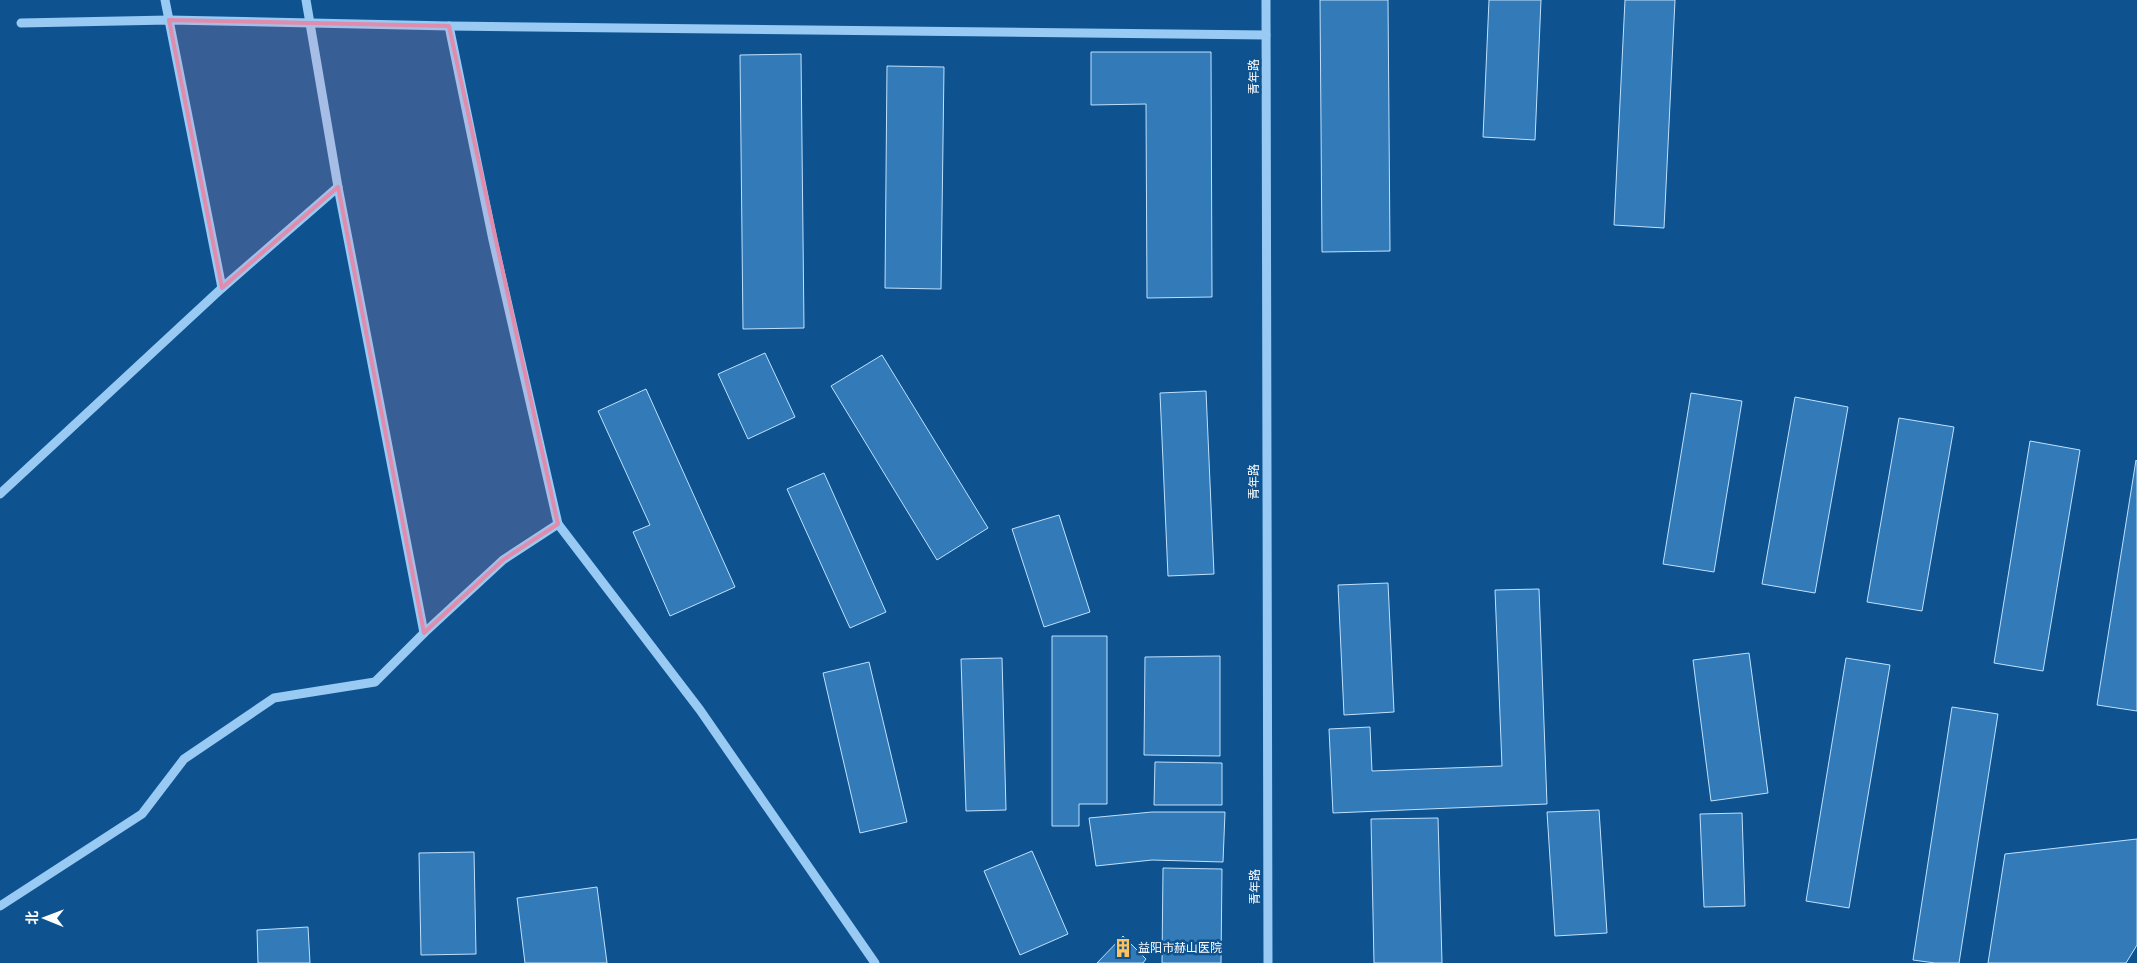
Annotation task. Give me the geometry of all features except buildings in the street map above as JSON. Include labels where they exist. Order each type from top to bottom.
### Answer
[{"type":"street","points":[[165,0],[222,288]]},
{"type":"street","points":[[306,0],[338,187],[424,633]]},
{"type":"street","name":"青年路","points":[[1266,0],[1268,963]]},
{"type":"street","points":[[21,23],[169,20],[449,26],[1266,35]]},
{"type":"street","points":[[449,26],[493,240],[558,524],[700,710],[876,963]]},
{"type":"street","points":[[0,494],[222,288],[338,187]]},
{"type":"street","points":[[0,906],[142,814],[184,759],[274,698],[374,682],[503,560],[558,524]]},
{"type":"highlighted area","points":[[169,20],[449,26],[558,524],[503,560],[424,633],[338,187],[222,288]]},
{"type":"place","name":"益阳市赫山医院","points":[[1123,948]]}]
